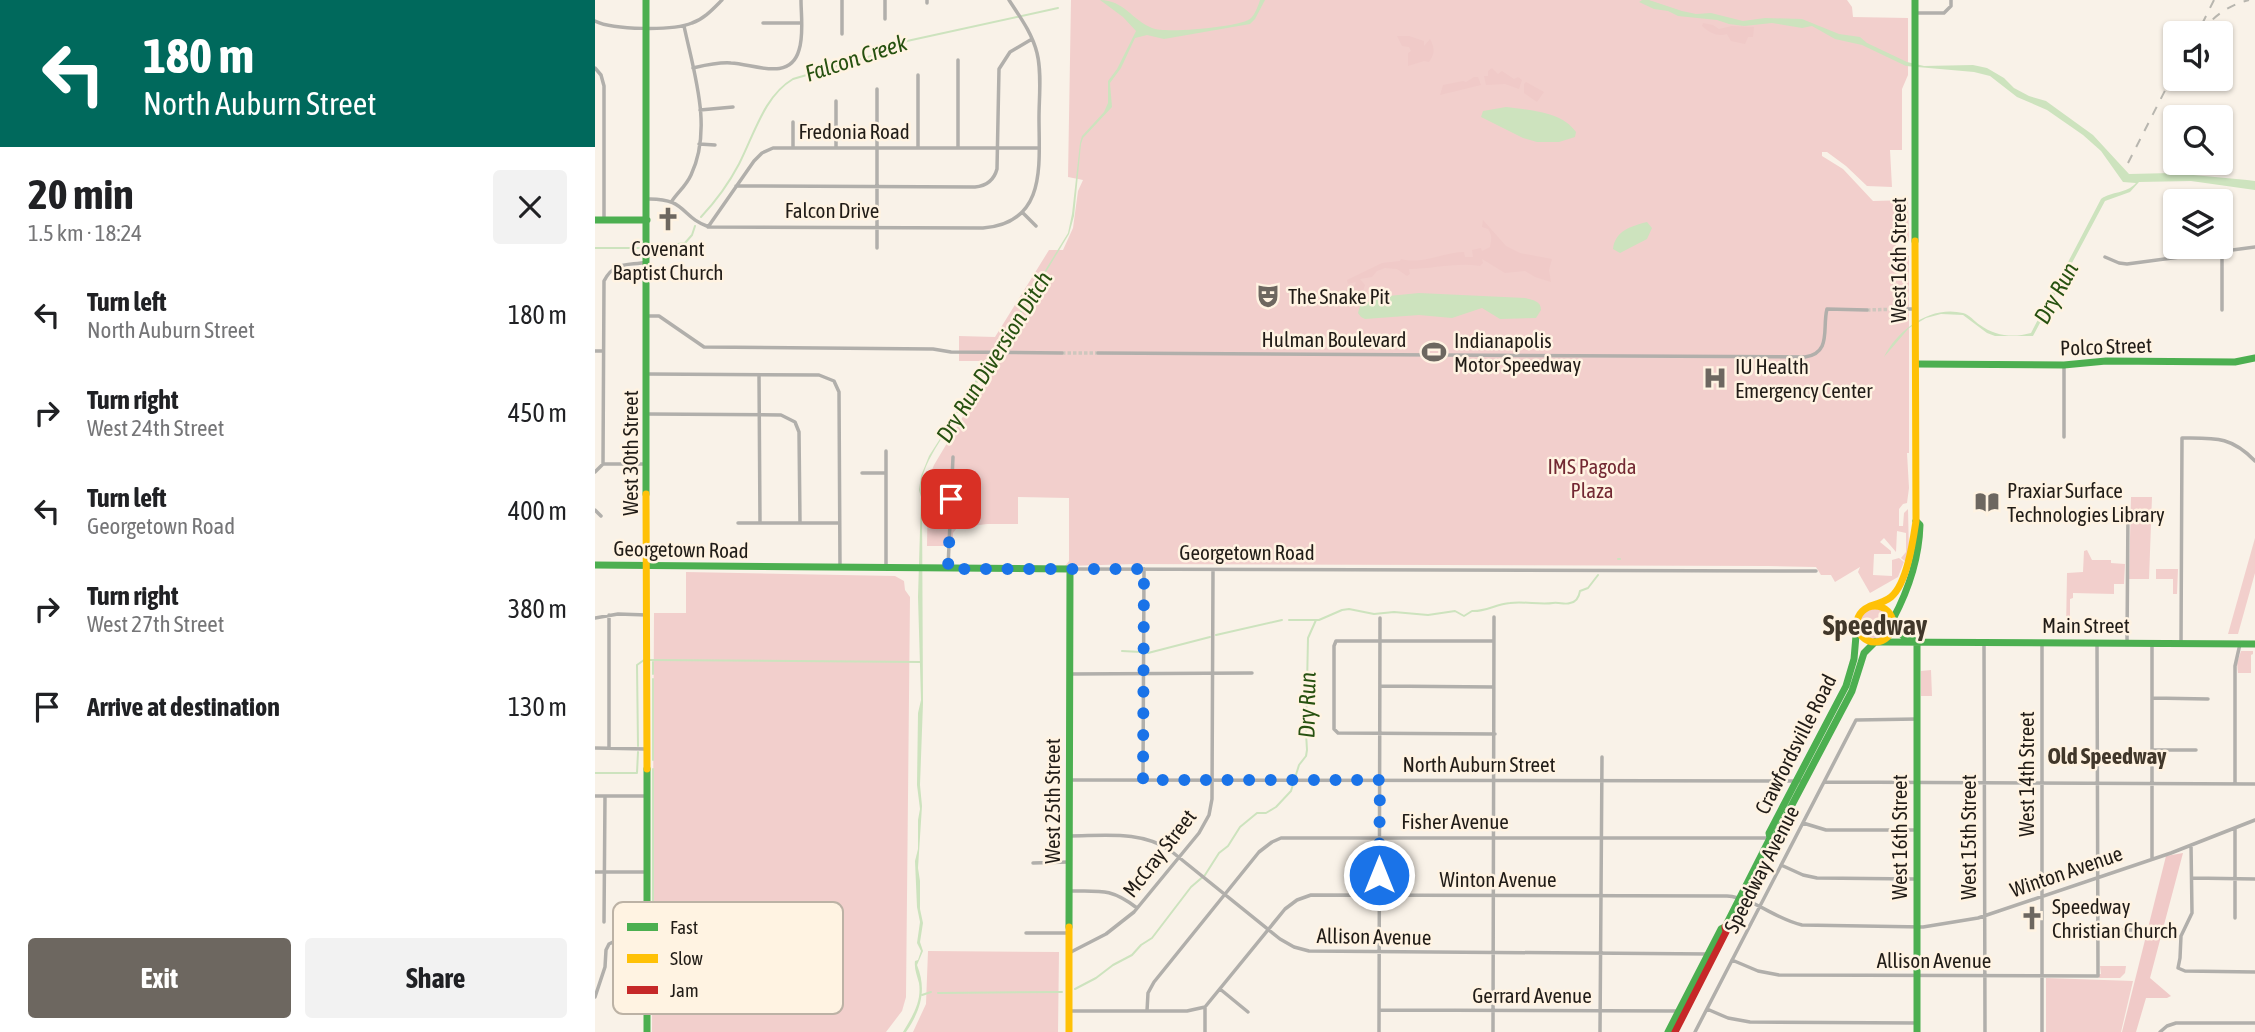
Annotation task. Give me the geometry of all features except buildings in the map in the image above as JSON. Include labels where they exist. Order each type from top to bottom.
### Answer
[{"type":"main road","name":"West 30th Street","points":[[646,0],[647,902]]},
{"type":"main road","name":"West 16th Street","points":[[1870,606],[1888,600],[1895,594],[1911,554],[1916,521],[1915,0]]},
{"type":"main road","points":[[595,220],[647,220]]},
{"type":"main road","name":"Polco Street","points":[[1916,363],[2064,365],[2106,361],[2235,362],[2255,358]]},
{"type":"main road","name":"West 16th Street","points":[[1893,619],[1916,569],[1920,525],[1916,521]]},
{"type":"main road","name":"Georgetown Road","points":[[595,565],[1070,569]]},
{"type":"main road","name":"West 25th Street","points":[[1069,1032],[1070,569]]},
{"type":"main road","points":[[1893,619],[1891,633],[1886,639],[1877,642],[1863,638],[1857,624],[1860,614],[1870,606],[1885,608],[1893,619],[1902,635],[1917,642]]},
{"type":"main road","name":"Crawfordsville Road","points":[[1668,1032],[1682,1011],[1711,954],[1727,932],[1725,927],[1770,838],[1775,837],[1846,686],[1854,659],[1857,624]]},
{"type":"main road","name":"Main Street","points":[[1877,642],[2255,644]]},
{"type":"main road","name":"Crawfordsville Road","points":[[1800,781],[1854,686],[1864,653],[1877,642]]},
{"type":"main road","name":"West 16th Street","points":[[1917,642],[1917,1032]]},
{"type":"main road","name":"Crawfordsville Road","points":[[1675,1032],[1682,1011]]},
{"type":"main road","name":"West 30th Street","points":[[647,1014],[647,1032]]},
{"type":"street","points":[[595,21],[615,27],[684,26],[704,17],[721,0]]},
{"type":"street","points":[[693,68],[727,63],[770,70],[782,69],[799,53],[801,0]]},
{"type":"street","points":[[842,0],[842,34]]},
{"type":"street","points":[[884,0],[884,19]]},
{"type":"street","points":[[1009,0],[1032,39],[1039,68],[1037,185],[1032,199],[1022,212],[1036,226]]},
{"type":"street","points":[[1915,13],[1944,13],[1951,6],[1951,0]]},
{"type":"street","points":[[763,23],[801,23]]},
{"type":"street","points":[[672,201],[691,175],[699,144],[700,110],[684,26]]},
{"type":"street","points":[[736,186],[979,187],[990,181],[995,174],[999,69],[1010,52],[1032,39]]},
{"type":"street","points":[[958,60],[958,147]]},
{"type":"street","points":[[595,68],[601,75],[604,86],[604,220]]},
{"type":"street","points":[[918,75],[918,147]]},
{"type":"street","points":[[877,89],[877,248]]},
{"type":"street","points":[[835,147],[836,101]]},
{"type":"street","points":[[700,110],[733,107]]},
{"type":"street","points":[[793,122],[793,146]]},
{"type":"street","points":[[699,144],[715,145]]},
{"type":"street","name":"Fredonia Road","points":[[708,227],[754,161],[763,152],[778,147],[1039,148]]},
{"type":"street","points":[[647,199],[672,201],[708,227]]},
{"type":"street","name":"Falcon Drive","points":[[708,227],[992,227],[1006,223],[1022,212]]},
{"type":"street","points":[[2233,250],[2255,247]]},
{"type":"street","points":[[2105,257],[2127,264],[2164,259]]},
{"type":"street","points":[[603,464],[604,280],[610,271],[618,266],[647,258]]},
{"type":"street","points":[[2222,259],[2222,310]]},
{"type":"street","name":"Hulman Boulevard","points":[[1098,353],[1805,357],[1814,355],[1825,342],[1827,309],[1867,310]]},
{"type":"street","points":[[1905,310],[1916,314]]},
{"type":"street","points":[[647,316],[659,316],[704,347],[1062,353]]},
{"type":"street","points":[[595,351],[603,351]]},
{"type":"street","points":[[2064,365],[2064,437]]},
{"type":"street","points":[[647,374],[819,375],[833,380],[839,392],[839,568]]},
{"type":"street","points":[[759,375],[759,523]]},
{"type":"street","points":[[647,414],[759,414],[783,415],[793,420],[798,428],[800,523]]},
{"type":"street","points":[[2181,643],[2182,438],[2226,440],[2240,447],[2255,461]]},
{"type":"street","points":[[886,451],[886,569]]},
{"type":"street","points":[[948,569],[953,457]]},
{"type":"street","points":[[595,472],[603,464],[647,464]]},
{"type":"street","points":[[862,473],[886,473]]},
{"type":"street","points":[[2127,509],[2127,643]]},
{"type":"street","points":[[595,510],[601,516]]},
{"type":"street","points":[[738,523],[839,523]]},
{"type":"street","name":"Georgetown Road","points":[[1070,569],[1816,571]]},
{"type":"street","points":[[1143,780],[1144,569]]},
{"type":"street","name":"McCray Street","points":[[1069,953],[1106,934],[1137,908],[1206,821],[1212,799],[1213,781],[1213,570]]},
{"type":"street","points":[[595,618],[609,615],[647,615]]},
{"type":"street","points":[[609,615],[609,748]]},
{"type":"street","points":[[1493,1032],[1494,617]]},
{"type":"street","points":[[1379,1032],[1380,618]]},
{"type":"street","points":[[1494,641],[1335,642],[1333,729],[1335,732],[1495,734]]},
{"type":"street","name":"West 15th Street","points":[[1984,642],[1985,1032]]},
{"type":"street","name":"West 14th Street","points":[[2042,643],[2042,1032]]},
{"type":"street","points":[[2097,643],[2098,930],[2145,930]]},
{"type":"street","points":[[2152,859],[2153,643]]},
{"type":"street","points":[[2235,784],[2235,666],[2240,644]]},
{"type":"street","points":[[1070,674],[1252,673]]},
{"type":"street","points":[[1380,686],[1495,687]]},
{"type":"street","points":[[2152,698],[2208,699]]},
{"type":"street","name":"Speedway Avenue","points":[[1695,1032],[1856,720],[1917,719]]},
{"type":"street","points":[[595,748],[647,749]]},
{"type":"street","points":[[2153,750],[2196,750]]},
{"type":"street","points":[[1601,1032],[1602,757]]},
{"type":"street","name":"North Auburn Street","points":[[1070,780],[1800,781]]},
{"type":"street","points":[[1824,782],[2255,784]]},
{"type":"street","points":[[595,796],[647,796]]},
{"type":"street","points":[[604,922],[605,796]]},
{"type":"street","name":"Winton Avenue","points":[[1205,1007],[1287,906],[1303,897],[1318,894],[1729,896],[1740,898],[1784,920],[1807,926],[1917,927],[1984,916],[2152,859],[2255,820]]},
{"type":"street","points":[[1803,823],[1826,830],[1917,830]]},
{"type":"street","points":[[2235,829],[2235,918]]},
{"type":"street","name":"Allison Avenue","points":[[1069,836],[1143,838],[1161,845],[1287,944],[1308,951],[1711,954]]},
{"type":"street","name":"Fisher Avenue","points":[[1147,1011],[1147,998],[1152,984],[1259,852],[1278,839],[1292,836],[1770,838]]},
{"type":"street","points":[[2191,845],[2192,916],[2181,936],[2178,968],[2185,971],[2255,972]]},
{"type":"street","points":[[1033,863],[1069,862]]},
{"type":"street","points":[[1781,865],[1803,875],[1820,878],[1916,879]]},
{"type":"street","points":[[595,872],[647,872]]},
{"type":"street","points":[[2192,878],[2255,878]]},
{"type":"street","points":[[1069,891],[1113,892],[1137,908]]},
{"type":"street","name":"Allison Avenue","points":[[1732,960],[1761,972],[1779,975],[2098,976],[2098,930]]},
{"type":"street","points":[[1026,933],[1069,933]]},
{"type":"street","points":[[595,997],[605,967],[606,951],[613,942]]},
{"type":"street","points":[[1220,989],[1248,1012]]},
{"type":"street","points":[[1069,1011],[1188,1012],[1205,1007],[1205,1032]]},
{"type":"street","points":[[1706,1009],[1725,1017],[1750,1022],[1917,1023]]},
{"type":"street","name":"Gerrard Avenue","points":[[1379,1010],[1682,1011]]},
{"type":"street","points":[[2160,1032],[2167,1026],[2178,1023],[2255,1023]]},
{"type":"green space","name":"Indianapolis Motor Speedway","points":[[1071,0],[1847,0],[1852,7],[1853,17],[1908,18],[1908,75],[1902,89],[1902,150],[1890,150],[1892,187],[1867,186],[1846,166],[1827,152],[1822,152],[1822,156],[1843,169],[1873,201],[1908,200],[1909,241],[1894,240],[1898,252],[1909,256],[1909,488],[1907,503],[1899,509],[1899,526],[1903,526],[1904,513],[1908,509],[1909,554],[1906,562],[1901,558],[1906,552],[1906,533],[1897,531],[1896,552],[1884,538],[1880,542],[1891,554],[1874,554],[1873,575],[1892,576],[1892,560],[1899,558],[1904,562],[1898,577],[1870,593],[1858,572],[1860,567],[1835,582],[1831,575],[1821,575],[1816,567],[1768,566],[1065,566],[1069,561],[1069,498],[1018,497],[1018,524],[957,528],[953,533],[953,546],[927,546],[928,480],[934,465],[993,366],[981,361],[959,361],[959,336],[995,337],[1049,250],[1063,250],[1073,228],[1078,191],[1083,180],[1068,177]]},
{"type":"green space","points":[[2131,497],[2152,497],[2149,579],[2129,579]]},
{"type":"green space","points":[[2255,538],[2255,573],[2238,634],[2228,634]]},
{"type":"green space","points":[[2087,550],[2092,560],[2111,560],[2111,563],[2125,564],[2124,584],[2114,584],[2114,594],[2073,593],[2073,598],[2070,599],[2070,625],[2082,626],[2082,632],[2094,633],[2069,633],[2066,630],[2067,573],[2083,572],[2084,551]]},
{"type":"green space","points":[[2156,569],[2178,569],[2177,594],[2173,594],[2173,579],[2156,579]]},
{"type":"green space","points":[[686,572],[895,576],[904,581],[905,590],[910,597],[906,997],[902,1011],[886,1032],[652,1032],[652,1014],[843,1014],[843,902],[653,902],[654,613],[686,613]]},
{"type":"green space","points":[[1875,606],[1888,611],[1893,624],[1888,637],[1875,642],[1862,637],[1857,624],[1862,611]]},
{"type":"green space","points":[[2241,651],[2253,651],[2251,673],[2238,673],[2237,663]]},
{"type":"green space","points":[[1931,670],[1932,696],[1921,696],[1921,671]]},
{"type":"green space","points":[[928,951],[1059,952],[1058,1032],[913,1032],[926,1004]]},
{"type":"green space","points":[[2100,966],[2126,966],[2125,973],[2120,978],[2099,978]]},
{"type":"green space","points":[[2046,978],[2133,981],[2121,1032],[2046,1032]]},
{"type":"shaded area","points":[[1100,0],[1115,3],[1152,28],[1186,30],[1243,22],[1250,19],[1260,0],[1265,0],[1250,24],[1164,39],[1147,35],[1135,38],[1121,68],[1110,83],[1112,107],[1083,138],[1074,216],[1069,234],[994,358],[990,369],[964,400],[923,474],[922,806],[918,868],[923,923],[920,942],[923,951],[917,965],[922,991],[919,1008],[906,1032],[903,1032],[918,1003],[920,990],[915,964],[921,951],[917,943],[920,922],[915,861],[920,809],[917,785],[918,713],[921,700],[918,597],[921,476],[929,456],[963,400],[971,391],[977,377],[992,363],[998,347],[1068,233],[1082,136],[1104,112],[1108,103],[1108,81],[1136,31],[1123,17]]},
{"type":"shaded area","points":[[1649,0],[1682,11],[1711,13],[1743,21],[1765,18],[1802,19],[1839,34],[1860,37],[1907,62],[1924,66],[1973,65],[1987,68],[2014,88],[2046,101],[2093,135],[2129,174],[2163,173],[2255,181],[2255,190],[2191,181],[2139,182],[2130,192],[2105,201],[2033,336],[2011,336],[2031,333],[2101,199],[2128,189],[2136,183],[2123,182],[2101,151],[2083,135],[2047,110],[2017,97],[1990,76],[1906,66],[1862,45],[1835,39],[1812,26],[1802,28],[1772,23],[1744,26],[1678,16],[1654,9],[1639,2]]},
{"type":"shaded area","points":[[1703,23],[1719,29],[1732,26],[1754,27],[1753,37],[1748,37],[1745,44],[1731,41],[1727,34],[1716,34],[1707,30],[1702,26]]},
{"type":"shaded area","points":[[1397,36],[1409,36],[1424,41],[1424,46],[1430,39],[1434,51],[1429,62],[1408,66],[1408,53],[1411,51],[1409,47],[1402,46]]},
{"type":"shaded area","points":[[1492,68],[1498,74],[1502,71],[1514,79],[1518,77],[1522,80],[1519,89],[1505,84],[1486,85],[1484,76],[1488,76],[1488,71]]},
{"type":"shaded area","points":[[1478,77],[1481,85],[1440,95],[1443,85],[1466,82]]},
{"type":"shaded area","points":[[1526,82],[1544,92],[1537,102],[1524,93]]},
{"type":"shaded area","points":[[1506,107],[1554,116],[1570,125],[1576,132],[1575,137],[1559,142],[1537,142],[1481,117],[1483,111]]},
{"type":"shaded area","points":[[1483,220],[1506,246],[1520,253],[1552,259],[1549,270],[1551,282],[1525,271],[1505,273],[1482,259],[1480,266],[1409,269],[1410,274],[1407,276],[1397,269],[1385,268],[1372,277],[1360,279],[1365,285],[1365,298],[1359,297],[1353,302],[1349,300],[1356,282],[1348,284],[1347,280],[1382,263],[1464,252],[1465,257],[1473,257],[1472,250],[1481,248],[1482,251],[1490,247],[1491,234],[1488,229],[1482,227]]},
{"type":"shaded area","points":[[1647,222],[1652,228],[1647,239],[1620,253],[1613,249],[1620,234]]},
{"type":"shaded area","points":[[1419,293],[1525,298],[1538,303],[1541,310],[1536,318],[1500,319],[1482,308],[1452,318],[1419,315],[1365,319],[1358,313],[1360,306],[1378,297]]},
{"type":"shaded area","points":[[1951,311],[1965,314],[1986,329],[2011,336],[1987,333],[1963,315],[1941,314],[1926,318],[1909,328],[1884,357],[1898,337],[1907,329],[1917,322],[1928,316]]},
{"type":"shaded area","points":[[2183,853],[2150,978],[2171,996],[2146,998],[2136,1032],[2122,1032],[2166,856]]},
{"type":"waterway","name":"Falcon Creek","points":[[701,217],[735,171],[774,95],[793,79],[878,54],[907,41],[1058,8]]},
{"type":"waterway","name":"Falcon Creek","points":[[649,248],[685,243],[695,226]]},
{"type":"waterway","name":"Falcon Creek","points":[[595,248],[643,248]]},
{"type":"waterway","name":"Dry Run","points":[[1289,620],[1319,620],[1349,609],[1374,614],[1394,612],[1428,615],[1455,611],[1464,616],[1472,611],[1510,603],[1568,604],[1576,600],[1580,591],[1588,588],[1598,575]]},
{"type":"waterway","points":[[1216,635],[1282,620]]},
{"type":"waterway","name":"Dry Run","points":[[1075,989],[1132,955],[1152,938],[1191,887],[1205,875],[1219,853],[1228,846],[1240,827],[1257,813],[1266,813],[1276,807],[1291,791],[1307,750],[1308,638],[1316,620]]},
{"type":"waterway","points":[[1148,653],[1210,637]]},
{"type":"waterway","points":[[1122,651],[1141,652]]},
{"type":"waterway","points":[[638,746],[637,665],[644,660]]},
{"type":"waterway","points":[[650,660],[921,662]]},
{"type":"waterway","points":[[653,661],[653,674]]},
{"type":"waterway","points":[[653,679],[653,760]]},
{"type":"waterway","points":[[595,773],[637,773],[638,752]]},
{"type":"waterway","points":[[653,769],[653,902]]},
{"type":"waterway","points":[[922,995],[931,992]]},
{"type":"waterway","name":"Dry Run","points":[[938,993],[1062,992]]},
{"type":"tunnel","points":[[1867,310],[1905,309]]},
{"type":"tunnel","points":[[1062,353],[1098,353]]},
{"type":"railway","points":[[2204,21],[2214,0]]},
{"type":"railway","points":[[2211,21],[2222,12],[2249,0]]},
{"type":"railway","points":[[2128,163],[2165,91]]},
{"type":"traffic: fast","points":[[646,0],[646,494]]},
{"type":"traffic: fast","points":[[1915,0],[1915,241]]},
{"type":"traffic: fast","points":[[595,220],[647,220]]},
{"type":"traffic: fast","points":[[1916,364],[2235,362],[2255,358]]},
{"type":"traffic: fast","points":[[1893,619],[1915,562],[1920,525],[1916,521]]},
{"type":"traffic: fast","points":[[595,565],[1070,569],[1069,927]]},
{"type":"traffic: fast","points":[[1893,620],[1902,635],[1917,642]]},
{"type":"traffic: fast","points":[[1668,1032],[1721,929],[1725,927],[1770,838],[1769,833],[1846,686],[1854,659],[1857,624]]},
{"type":"traffic: fast","points":[[1770,838],[1775,837],[1852,691],[1864,653],[1875,642]]},
{"type":"traffic: fast","points":[[1878,642],[2255,644]]},
{"type":"traffic: fast","points":[[1917,642],[1917,1032]]},
{"type":"traffic: fast","points":[[647,769],[647,902]]},
{"type":"traffic: fast","points":[[647,1014],[647,1032]]},
{"type":"traffic: slow","points":[[1870,606],[1884,602],[1897,591],[1908,562],[1916,521],[1915,241]]},
{"type":"traffic: slow","points":[[646,494],[647,769]]},
{"type":"traffic: slow","points":[[1875,606],[1888,611],[1893,624],[1888,637],[1875,642],[1862,637],[1857,624],[1862,611],[1875,606]]},
{"type":"traffic: slow","points":[[1069,927],[1069,1032]]},
{"type":"traffic: jam","points":[[1675,1032],[1726,932],[1725,927]]},
{"type":"place","name":"Covenant Baptist Church","points":[[668,219]]},
{"type":"place","name":"The Snake Pit","points":[[1268,296]]},
{"type":"place","name":"Indianapolis Motor Speedway","points":[[1434,352]]},
{"type":"place","name":"IU Health Emergency Center","points":[[1715,378]]},
{"type":"place","name":"Praxiar Surface Technologies Library","points":[[1987,502]]},
{"type":"place","name":"Speedway Christian Church","points":[[2032,918]]},
{"type":"district","name":"Speedway","points":[[1875,625]]},
{"type":"district","name":"Old Speedway","points":[[2107,756]]},
{"type":"route","points":[[951,499],[948,569],[1144,569],[1143,780],[1380,780],[1379,875]]},
{"type":"water label","name":"Dry Run Diversion Ditch","points":[[994,357]]},
{"type":"park label","name":"IMS Pagoda Plaza","points":[[1592,478]]}]
